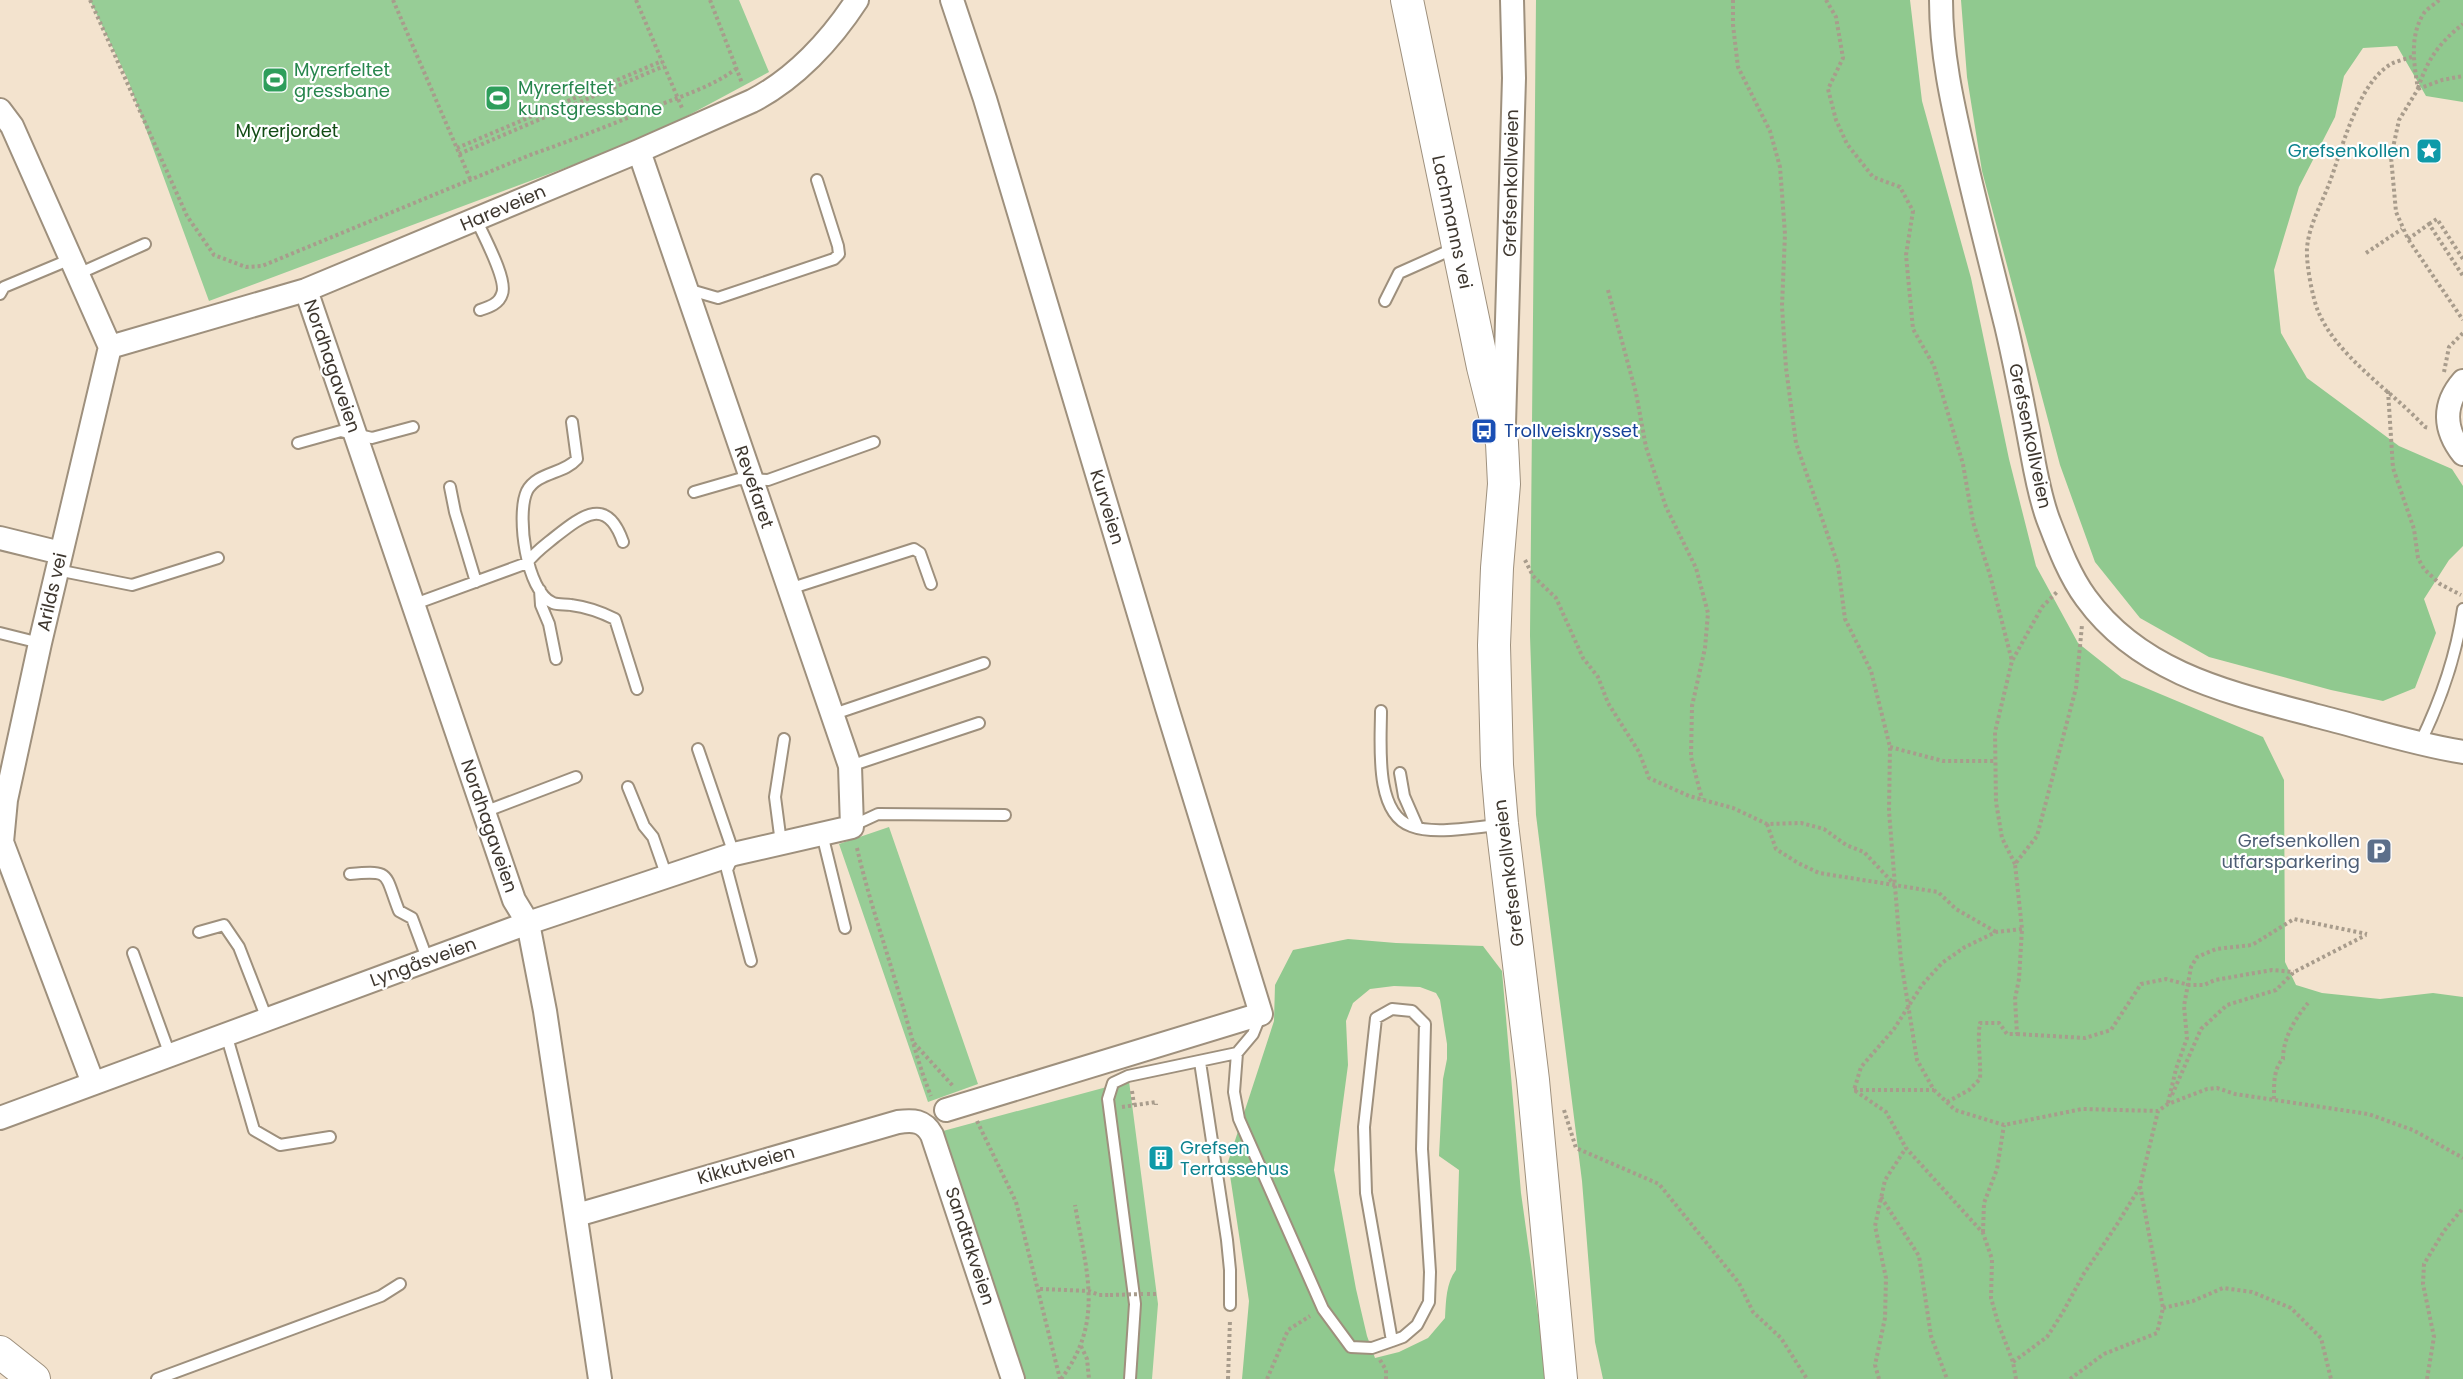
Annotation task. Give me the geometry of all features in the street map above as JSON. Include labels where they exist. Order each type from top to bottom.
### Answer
[{"type":"street","name":"Hareveien","points":[[110,347],[306,290],[639,151],[769,92],[818,49],[856,0]]},
{"type":"street","name":"Kurveien","points":[[952,0],[985,99],[1261,1014]]},
{"type":"street","name":"Lachmanns vei","points":[[1407,0],[1457,247],[1495,366],[1502,443]]},
{"type":"street","name":"Grefsenkollveien","points":[[1495,366],[1514,78],[1512,0]]},
{"type":"street","name":"Grefsenkollveien","points":[[1941,0],[1942,50],[1948,81],[2007,328],[2041,498],[2073,577],[2085,597],[2118,634],[2152,660],[2178,673],[2213,687],[2254,699],[2420,743],[2463,752]]},
{"type":"street","points":[[0,110],[12,126],[110,347]]},
{"type":"street","name":"Revefaret","points":[[639,151],[850,766],[852,826]]},
{"type":"street","name":"Nordhagaveien","points":[[306,290],[411,605],[514,900],[528,923],[577,1215],[600,1379]]},
{"type":"street","name":"Arilds vei","points":[[93,1083],[1,842],[6,766],[40,644],[110,347]]},
{"type":"street","points":[[2463,381],[2451,399],[2447,417],[2455,442],[2463,454]]},
{"type":"street","name":"Grefsenkollveien","points":[[1502,443],[1504,484],[1494,645],[1497,753],[1502,824],[1531,1058],[1561,1379]]},
{"type":"street","points":[[0,538],[59,561]]},
{"type":"street","name":"Lyngåsveien","points":[[0,1118],[528,923],[734,854],[852,826]]},
{"type":"street","points":[[952,1102],[1261,1014]]},
{"type":"street","name":"Kikkutveien","points":[[577,1215],[897,1122],[916,1120]]},
{"type":"street","name":"Sandtakveien","points":[[916,1120],[928,1128],[932,1135],[1013,1379]]},
{"type":"street","points":[[0,1352],[34,1379]]},
{"type":"lane","points":[[687,289],[718,298],[834,258],[838,254],[838,246],[817,180]]},
{"type":"lane","points":[[476,219],[502,278],[503,293],[497,303],[480,310]]},
{"type":"lane","points":[[0,294],[4,287],[145,244]]},
{"type":"lane","points":[[1385,301],[1399,273],[1457,247]]},
{"type":"lane","points":[[572,422],[577,459],[571,466],[538,480],[527,491],[524,524],[527,563],[540,590],[552,603],[596,610],[615,619],[637,689]]},
{"type":"lane","points":[[298,443],[341,431],[372,438],[412,427]]},
{"type":"lane","points":[[694,492],[739,479],[768,480],[874,442]]},
{"type":"lane","points":[[450,487],[454,512],[476,582]]},
{"type":"lane","points":[[411,605],[527,563],[535,552],[572,523],[586,516],[596,514],[612,520],[623,542]]},
{"type":"lane","points":[[789,589],[914,549],[920,553],[931,584]]},
{"type":"lane","points":[[59,561],[132,585],[218,558]]},
{"type":"lane","points":[[540,590],[541,605],[549,624],[556,659]]},
{"type":"lane","points":[[2420,743],[2437,708],[2450,671],[2463,609]]},
{"type":"lane","points":[[0,633],[40,644]]},
{"type":"lane","points":[[831,715],[984,663]]},
{"type":"lane","points":[[1381,711],[1381,771],[1387,801],[1398,817],[1409,826],[1418,828],[1448,829],[1502,824]]},
{"type":"lane","points":[[850,766],[979,723]]},
{"type":"lane","points":[[781,843],[775,797],[784,739]]},
{"type":"lane","points":[[698,749],[734,854],[727,870],[751,961]]},
{"type":"lane","points":[[1400,773],[1404,796],[1418,828]]},
{"type":"lane","points":[[484,812],[576,777]]},
{"type":"lane","points":[[628,787],[644,826],[653,837],[667,877]]},
{"type":"lane","points":[[852,826],[878,814],[1005,815]]},
{"type":"lane","points":[[822,834],[845,928]]},
{"type":"lane","points":[[350,874],[378,871],[385,876],[399,910],[412,918],[428,961]]},
{"type":"lane","points":[[200,932],[224,925],[239,947],[267,1019]]},
{"type":"lane","points":[[133,953],[170,1055]]},
{"type":"lane","points":[[1261,1014],[1253,1034],[1237,1053],[1234,1092],[1239,1119],[1324,1311],[1351,1347],[1372,1348],[1392,1341],[1403,1337],[1417,1325],[1429,1302],[1430,1272],[1422,1149],[1425,1024],[1412,1011],[1392,1009],[1376,1018],[1364,1127],[1366,1193],[1392,1341]]},
{"type":"lane","points":[[225,1034],[254,1130],[280,1145],[330,1137]]},
{"type":"lane","points":[[1130,1379],[1135,1304],[1108,1099],[1113,1083],[1128,1076],[1237,1053]]},
{"type":"lane","points":[[1200,1062],[1227,1239],[1230,1305]]},
{"type":"lane","points":[[157,1379],[381,1296],[400,1284]]},
{"type":"path","points":[[90,0],[187,216],[214,255],[246,267],[262,266],[471,181],[530,154],[576,139],[713,82],[737,68],[710,0]]},
{"type":"path","points":[[393,0],[471,181]]},
{"type":"path","points":[[636,0],[691,128]]},
{"type":"path","points":[[1733,0],[1733,25],[1738,67],[1770,131],[1780,167],[1785,234],[1783,316],[1786,368],[1796,443],[1838,565],[1845,619],[1871,671],[1890,747],[1889,811],[1901,961],[1917,1060],[1934,1090],[1955,1110],[2004,1125],[2082,1109],[2157,1111],[2168,1104],[2207,1089],[2217,1088],[2235,1094],[2368,1114],[2413,1130],[2463,1158]]},
{"type":"path","points":[[1826,0],[1836,17],[1843,58],[1828,89],[1836,120],[1847,144],[1873,177],[1900,187],[1913,211],[1906,255],[1913,328],[1934,366],[1963,464],[1973,522],[1990,575],[2012,661]]},
{"type":"path","points":[[2418,89],[2412,57],[2416,37],[2424,12],[2439,0]]},
{"type":"path","points":[[2463,24],[2436,49],[2426,65],[2418,89],[2399,120],[2391,157],[2396,212],[2402,229],[2463,321]]},
{"type":"path","points":[[2412,57],[2391,64],[2369,88],[2349,123],[2329,185],[2314,218],[2307,248],[2317,309],[2339,344],[2425,427],[2436,430]]},
{"type":"path","points":[[459,153],[663,64]]},
{"type":"path","points":[[457,148],[663,64]]},
{"type":"path","points":[[2418,89],[2442,80],[2463,76]]},
{"type":"path","points":[[2408,238],[2437,219],[2463,259]]},
{"type":"path","points":[[2429,224],[2463,276]]},
{"type":"path","points":[[2366,253],[2402,229]]},
{"type":"path","points":[[1608,290],[1636,393],[1646,447],[1666,507],[1696,568],[1708,613],[1705,648],[1692,706],[1691,757],[1702,800]]},
{"type":"path","points":[[2458,337],[2463,333]]},
{"type":"path","points":[[2387,390],[2393,468],[2414,529],[2418,558],[2424,569],[2440,584],[2463,596]]},
{"type":"path","points":[[1521,551],[1533,576],[1556,598],[1583,658],[1598,677],[1608,703],[1639,752],[1649,778],[1689,796],[1733,808],[1767,824],[1801,823],[1824,829],[1846,845],[1864,852],[1894,884]]},
{"type":"path","points":[[2017,1034],[2015,999],[2019,979],[2022,929],[2015,864],[2002,838],[1996,802],[1995,732],[2012,661],[2042,607],[2073,577]]},
{"type":"path","points":[[2015,864],[2037,836],[2076,688],[2085,597]]},
{"type":"path","points":[[1890,747],[1942,761],[1995,761]]},
{"type":"path","points":[[1767,824],[1776,849],[1819,873],[1938,892],[1956,909],[1996,932]]},
{"type":"path","points":[[852,826],[869,899],[918,1061],[982,1136],[1016,1202],[1040,1289],[1060,1379]]},
{"type":"path","points":[[2294,919],[2367,934],[2294,972],[2276,990],[2227,1005],[2201,1029],[2168,1104],[2176,1069],[2187,1038],[2184,1006],[2191,967],[2197,957],[2216,949],[2252,945],[2294,919]]},
{"type":"path","points":[[1854,1090],[1861,1067],[1894,1029],[1922,986],[1942,963],[1965,947],[1996,932],[2022,929]]},
{"type":"path","points":[[1947,1102],[1969,1090],[1980,1079],[1981,1060],[1977,1041],[1980,1023],[1999,1023],[2007,1034],[2085,1038],[2111,1029],[2141,984],[2166,979],[2189,985],[2204,985],[2216,980],[2272,970],[2294,972]]},
{"type":"path","points":[[2274,1099],[2278,1064],[2283,1059],[2283,1050],[2292,1027],[2308,1003]]},
{"type":"path","points":[[914,1043],[952,1102]]},
{"type":"path","points":[[1854,1090],[1934,1090]]},
{"type":"path","points":[[1854,1090],[1886,1112],[1906,1148],[1983,1233]]},
{"type":"path","points":[[1121,1108],[1156,1102],[1156,1106]]},
{"type":"path","points":[[1563,1107],[1576,1148],[1659,1184],[1739,1283],[1753,1312],[1781,1338],[1807,1379]]},
{"type":"path","points":[[2013,1362],[2047,1337],[2083,1275],[2140,1186],[2157,1111]]},
{"type":"path","points":[[2004,1125],[1997,1169],[1984,1203],[1983,1233],[1992,1259],[1991,1298],[2013,1362],[2016,1379]]},
{"type":"path","points":[[1879,1379],[1875,1365],[1885,1318],[1886,1278],[1875,1226],[1885,1180],[1906,1148]]},
{"type":"path","points":[[2070,1379],[2104,1354],[2157,1333],[2163,1308],[2140,1186]]},
{"type":"path","points":[[1881,1195],[1919,1256],[1930,1336],[1947,1379]]},
{"type":"path","points":[[1060,1379],[1081,1346],[1089,1319],[1089,1291],[1075,1205]]},
{"type":"path","points":[[2427,1379],[2434,1337],[2423,1284],[2424,1264],[2444,1231],[2463,1208]]},
{"type":"path","points":[[2163,1308],[2193,1301],[2223,1288],[2252,1292],[2291,1308],[2321,1338],[2331,1379]]},
{"type":"path","points":[[1040,1289],[1089,1291],[1099,1295],[1143,1294]]},
{"type":"path","points":[[1228,1379],[1230,1305]]},
{"type":"path","points":[[1268,1379],[1288,1330],[1308,1317],[1324,1311]]},
{"type":"path","points":[[1081,1346],[1087,1359],[1089,1379]]},
{"type":"path","points":[[1379,1356],[1386,1370],[1386,1379]]},
{"type":"green space","name":"Myrerjordet","points":[[90,0],[739,0],[769,72],[648,137],[209,301],[128,80]]},
{"type":"green space","points":[[1536,0],[1910,0],[1922,101],[1971,278],[2009,459],[2036,566],[2078,643],[2122,678],[2263,737],[2284,780],[2285,962],[2296,985],[2322,993],[2380,999],[2433,993],[2463,997],[2463,1379],[1603,1379],[1595,1342],[1582,1181],[1536,815],[1530,636]]},
{"type":"green space","points":[[1961,0],[2463,0],[2463,102],[2426,96],[2397,46],[2363,48],[2344,76],[2335,117],[2299,187],[2274,270],[2281,333],[2307,378],[2399,446],[2452,469],[2463,486],[2463,546],[2449,560],[2424,599],[2436,633],[2415,688],[2383,701],[2331,690],[2209,657],[2140,618],[2095,562],[2060,465],[1982,171],[1967,77]]},
{"type":"green space","points":[[889,827],[978,1084],[928,1102],[839,844]]},
{"type":"green space","points":[[1348,939],[1483,946],[1502,971],[1521,1193],[1547,1379],[1242,1379],[1249,1301],[1228,1162],[1274,1021],[1275,985],[1293,950]],"holes":[[[1394,986],[1420,987],[1436,993],[1440,1000],[1447,1044],[1439,1156],[1459,1170],[1456,1270],[1448,1286],[1445,1318],[1428,1338],[1399,1352],[1375,1358],[1367,1336],[1356,1289],[1334,1170],[1348,1065],[1346,1021],[1353,1003],[1370,989]]]},
{"type":"green space","points":[[1129,1081],[1158,1304],[1152,1379],[1016,1379],[943,1131]]},
{"type":"place","name":"Myrerfeltet gressbane","points":[[275,80]]},
{"type":"place","name":"Myrerfeltet kunstgressbane","points":[[498,98]]},
{"type":"place","name":"Grefsenkollen","points":[[2429,151]]},
{"type":"place","name":"Trollveiskrysset","points":[[1484,431]]},
{"type":"place","name":"Grefsenkollen utfarsparkering","points":[[2379,851]]},
{"type":"place","name":"Grefsen Terrassehus","points":[[1161,1158]]}]
